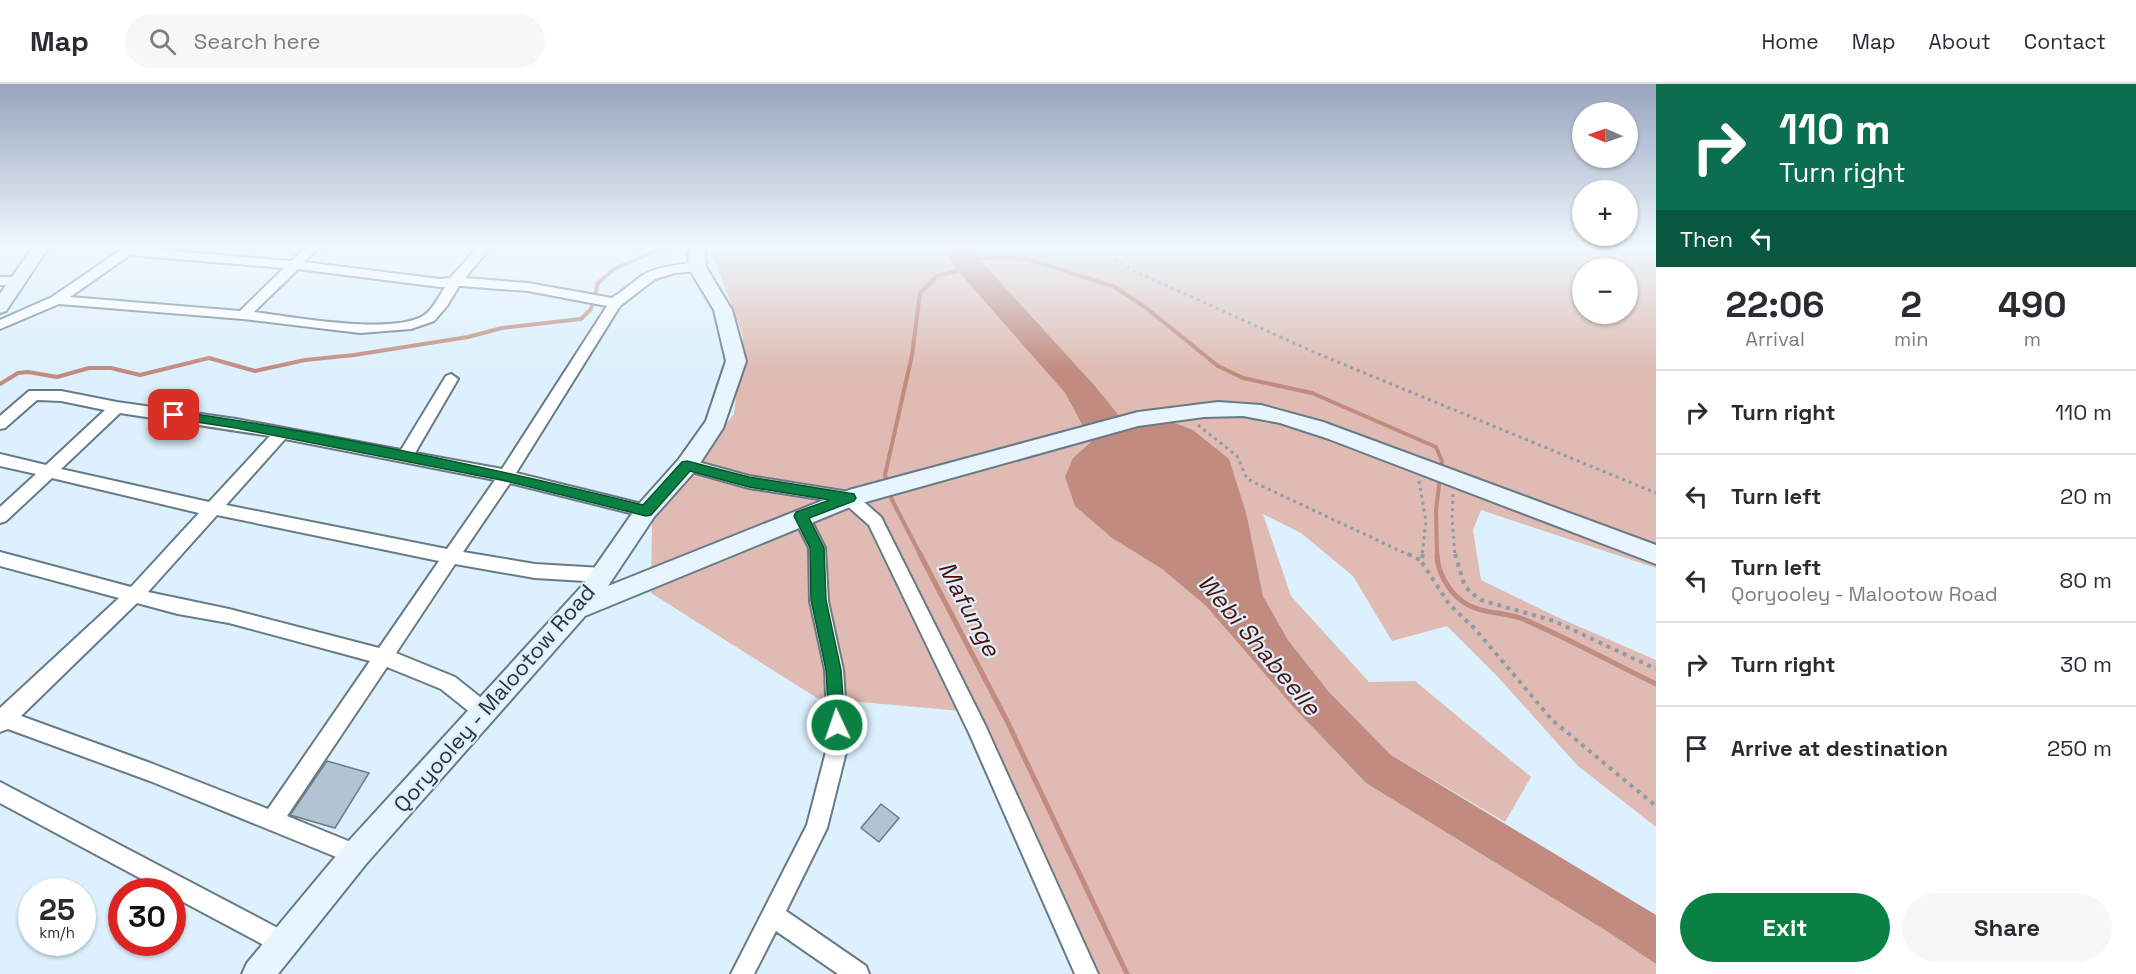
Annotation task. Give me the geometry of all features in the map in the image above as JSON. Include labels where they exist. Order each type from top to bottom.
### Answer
[{"type":"street","points":[[0,307],[6,289]]},
{"type":"street","points":[[0,325],[57,300],[73,289]]},
{"type":"street","points":[[243,315],[271,289]]},
{"type":"street","points":[[57,300],[243,315],[360,329],[411,325],[429,318],[451,289]]},
{"type":"street","points":[[521,289],[602,301]]},
{"type":"street","points":[[271,822],[506,476],[602,301],[626,289]]},
{"type":"street","name":"Qoryooley - Malootow Road","points":[[272,963],[356,854],[589,594],[646,511],[687,465],[716,423],[736,362],[723,310],[712,289]]},
{"type":"street","points":[[404,458],[452,379]]},
{"type":"street","points":[[0,424],[34,395],[61,396],[117,407],[236,424],[506,476],[646,511]]},
{"type":"street","points":[[0,517],[117,407]]},
{"type":"street","points":[[573,610],[860,494],[1138,419],[1179,412],[1240,409],[1275,414],[1453,476],[1656,555]]},
{"type":"street","points":[[282,433],[134,595],[1,720],[153,773],[356,854]]},
{"type":"street","points":[[0,460],[313,531],[559,575],[602,575]]},
{"type":"street","points":[[687,465],[749,482],[860,494]]},
{"type":"street","points":[[860,494],[978,731],[1087,974]]},
{"type":"street","points":[[742,974],[817,828],[838,744],[834,670],[819,600],[817,548],[801,516]]},
{"type":"street","points":[[0,559],[178,607],[229,616],[384,657],[448,683],[483,711]]},
{"type":"street","points":[[0,792],[272,963]]},
{"type":"street","points":[[773,915],[858,974]]},
{"type":"path","points":[[1173,289],[1316,353],[1656,493]]},
{"type":"path","points":[[1179,412],[1223,443],[1237,456],[1247,479],[1319,510],[1421,561],[1449,604],[1476,630],[1552,720],[1656,806]]},
{"type":"path","points":[[1417,464],[1424,494],[1425,548],[1421,561]]},
{"type":"path","points":[[1453,476],[1455,546],[1460,577],[1470,592],[1488,604],[1528,611],[1553,621],[1656,669]]},
{"type":"shaded area","points":[[725,289],[973,289],[1065,393],[1091,443],[1073,458],[1112,538],[1162,569],[1206,606],[1295,709],[1366,783],[1608,932],[1656,964],[1656,974],[1076,974],[960,711],[817,698],[651,593],[652,520],[734,414],[743,336]]},
{"type":"shaded area","points":[[1006,289],[1572,289],[1572,324],[1638,324],[1638,289],[1656,289],[1656,568],[1481,510],[1473,530],[1481,580],[1557,617],[1656,660],[1656,827],[1578,766],[1497,676],[1447,626],[1392,641],[1353,576],[1301,533],[1263,514],[1291,596],[1369,682],[1415,681],[1531,777],[1505,822],[1391,755],[1329,692],[1288,640],[1263,596],[1247,516],[1150,423],[1129,429],[1095,386]]},
{"type":"water","name":"Webi Shabeelle","points":[[973,289],[1006,289],[1095,386],[1129,428],[1169,421],[1193,430],[1229,459],[1247,516],[1263,596],[1288,640],[1329,692],[1391,755],[1656,915],[1656,964],[1366,783],[1295,709],[1206,606],[1162,569],[1112,538],[1075,506],[1065,477],[1073,458],[1091,442],[1065,393]]},
{"type":"building","points":[[327,761],[369,773],[335,828],[290,815]]},
{"type":"building","points":[[881,804],[899,818],[879,842],[861,828]]},
{"type":"waterway","points":[[0,384],[18,373],[28,372],[57,377],[89,368],[111,368],[140,375],[209,358],[255,371],[305,360],[354,355],[468,337],[502,328],[581,319],[591,309],[597,289]]},
{"type":"waterway","name":"Mafunge","points":[[921,556],[892,500],[885,475],[912,355],[920,293],[924,289]]},
{"type":"waterway","points":[[1117,289],[1145,307],[1218,366],[1243,378],[1312,393],[1436,447],[1442,461],[1436,510],[1437,556]]},
{"type":"waterway","name":"Mafunge","points":[[920,554],[1007,721],[1127,974]]},
{"type":"waterway","points":[[1437,554],[1441,574],[1448,586],[1462,601],[1477,609],[1523,619],[1656,684]]},
{"type":"route","points":[[174,415],[236,424],[506,476],[646,511],[687,465],[749,482],[849,498],[801,516],[817,548],[819,600],[834,670],[837,725]]}]
